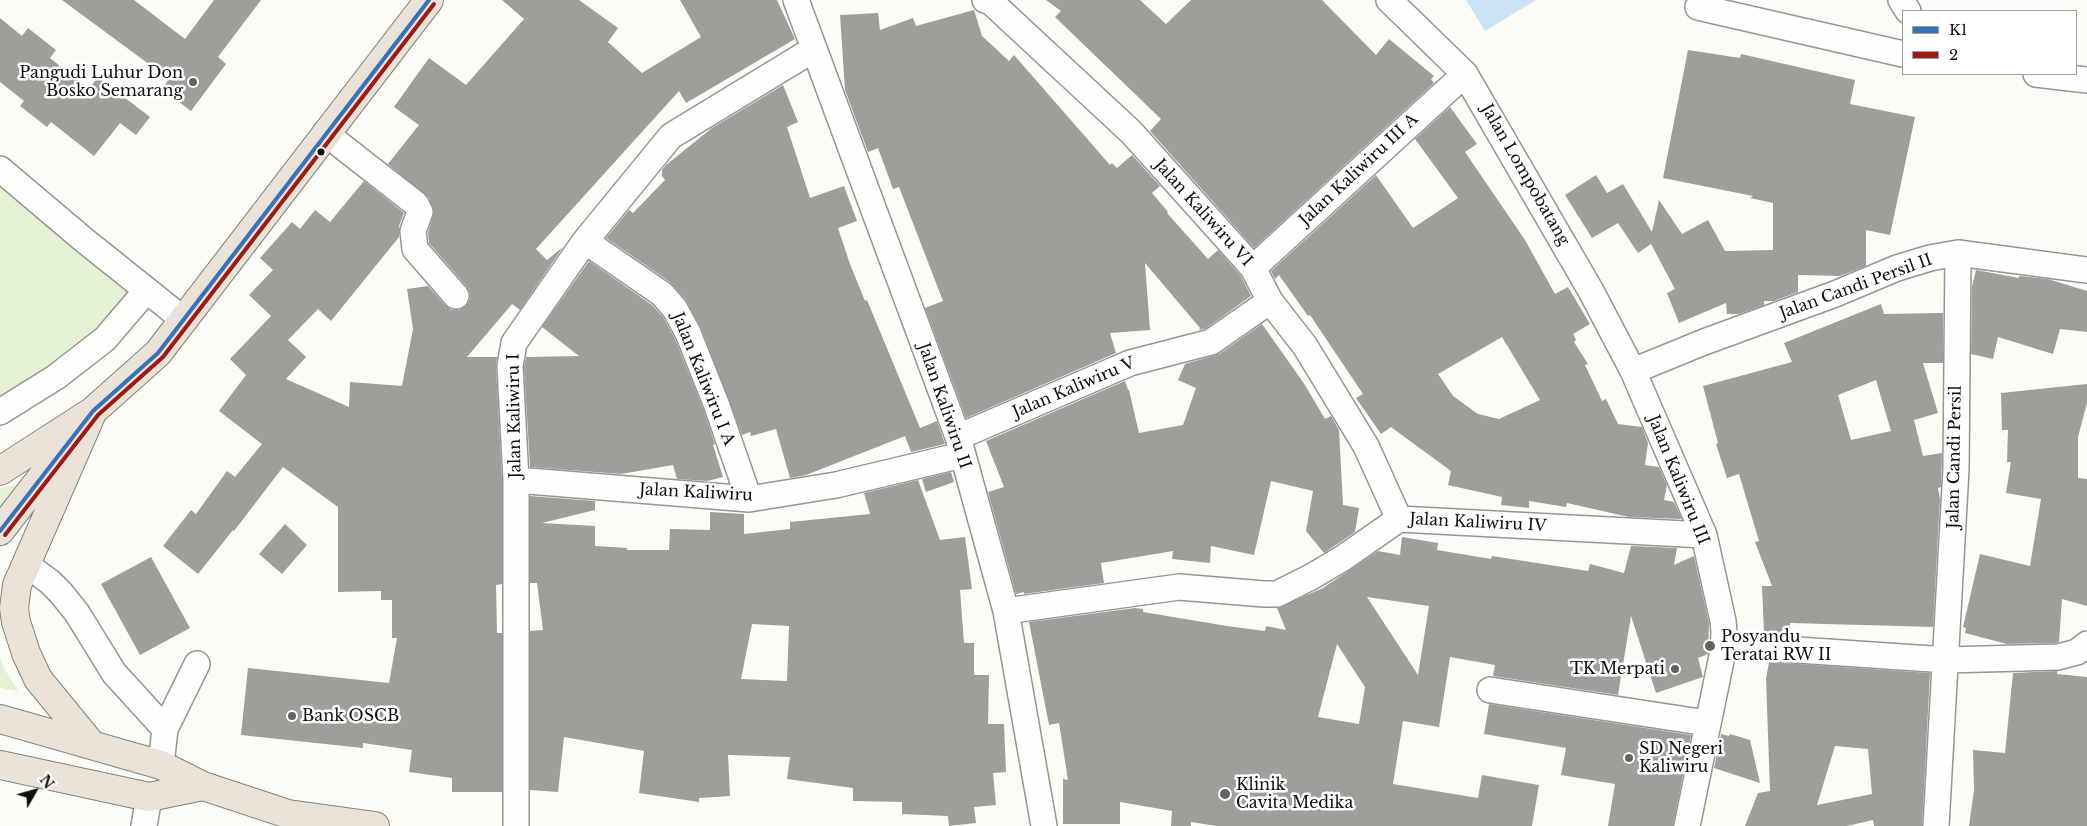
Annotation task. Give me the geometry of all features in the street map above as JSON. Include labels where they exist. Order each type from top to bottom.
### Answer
[{"type":"highway","points":[[0,472],[93,411],[158,353],[325,133],[429,0]]},
{"type":"highway","points":[[0,531],[93,411]]},
{"type":"highway","points":[[92,745],[38,679],[26,653],[16,622],[14,608],[17,585],[93,411]]},
{"type":"highway","points":[[0,719],[161,765],[203,786],[288,820],[374,826]]},
{"type":"highway","points":[[0,765],[149,797],[203,786]]},
{"type":"street","name":"Jalan Kaliwiru II","points":[[796,0],[960,446],[1006,611],[1044,826]]},
{"type":"street","name":"Jalan Kaliwiru VI","points":[[986,0],[991,2],[1131,132],[1252,268],[1270,301],[1305,346],[1361,438],[1399,519]]},
{"type":"street","name":"Jalan Lompobatang","points":[[1388,0],[1466,74],[1586,282],[1633,371]]},
{"type":"street","points":[[1698,7],[1902,54]]},
{"type":"street","name":"Jalan Kaliwiru I","points":[[516,826],[516,480],[510,366],[514,342],[585,241],[671,136],[814,50]]},
{"type":"street","name":"Jalan Kaliwiru III A","points":[[1252,268],[1466,74]]},
{"type":"street","points":[[2044,75],[2087,80]]},
{"type":"street","points":[[325,133],[416,204],[420,212],[414,231],[416,249],[456,296]]},
{"type":"street","points":[[0,169],[146,291],[184,320]]},
{"type":"street","name":"Jalan Kaliwiru I A","points":[[585,241],[662,294],[675,309],[688,333],[717,406],[749,499]]},
{"type":"street","name":"Jalan Candi Persil II","points":[[1633,371],[1704,342],[1836,294],[1897,268],[1930,258],[1958,253],[2087,270]]},
{"type":"street","name":"Jalan Candi Persil","points":[[1936,826],[1947,660],[1956,469],[1958,253]]},
{"type":"street","points":[[0,412],[56,377],[105,339],[146,291]]},
{"type":"street","name":"Jalan Kaliwiru V","points":[[960,446],[1130,363],[1210,342],[1270,301]]},
{"type":"street","name":"Jalan Kaliwiru III","points":[[1633,371],[1704,535],[1723,621],[1723,645],[1687,826]]},
{"type":"street","name":"Jalan Kaliwiru","points":[[516,480],[749,499],[836,485],[960,446]]},
{"type":"street","name":"Jalan Kaliwiru IV","points":[[1006,611],[1179,586],[1277,594],[1343,558],[1399,519],[1704,535]]},
{"type":"street","points":[[27,565],[61,593],[77,613],[114,673],[165,729]]},
{"type":"street","points":[[1723,645],[1947,660],[2058,657],[2077,652],[2087,644]]},
{"type":"street","points":[[161,765],[165,729],[197,664]]},
{"type":"street","points":[[1490,690],[1707,723]]},
{"type":"street","points":[[144,826],[149,797]]},
{"type":"green space","points":[[0,179],[134,292],[101,338],[0,404]]},
{"type":"green space","points":[[14,485],[17,493],[0,513],[0,488]]},
{"type":"green space","points":[[0,657],[4,668],[18,691],[0,688]]},
{"type":"water","points":[[1466,0],[1536,0],[1485,31]]},
{"type":"building","points":[[62,0],[134,0],[185,39],[214,0],[261,0],[218,57],[226,64],[191,111],[162,89],[169,79]]},
{"type":"building","points":[[502,0],[579,0],[618,28],[608,42],[642,73],[701,37],[680,0],[777,0],[795,39],[686,103],[679,91],[536,249],[547,260],[563,247],[520,310],[512,304],[467,357],[497,357],[502,480],[502,584],[496,585],[497,633],[502,633],[502,792],[452,792],[452,778],[409,772],[412,750],[363,743],[363,748],[241,735],[248,668],[389,683],[397,638],[392,638],[392,600],[381,600],[381,591],[338,592],[338,507],[283,467],[198,574],[163,546],[191,510],[196,514],[227,471],[235,477],[262,444],[219,411],[246,375],[230,359],[271,316],[249,295],[273,270],[260,258],[292,222],[300,229],[315,210],[330,222],[364,181],[404,213],[399,226],[399,237],[331,321],[318,309],[288,340],[306,357],[286,379],[349,407],[350,382],[402,386],[413,329],[407,289],[428,286],[452,310],[459,310],[466,306],[470,294],[467,287],[429,243],[428,233],[434,212],[429,198],[388,164],[419,125],[394,107],[429,58],[466,85],[524,19]]},
{"type":"building","points":[[1046,0],[1140,0],[1166,24],[1191,0],[1322,0],[1376,55],[1389,39],[1434,76],[1431,79],[1434,83],[1254,248],[1150,131],[1161,119],[1055,17],[1061,11]]},
{"type":"building","points":[[974,10],[982,36],[1009,61],[1014,55],[1110,165],[1112,163],[1117,168],[1132,155],[1160,186],[1152,193],[1167,213],[1208,259],[1218,250],[1241,276],[1251,296],[1205,329],[1199,330],[1200,328],[1145,263],[1150,330],[1110,333],[1116,353],[966,418],[925,308],[943,301],[899,187],[893,189],[878,148],[868,152],[845,90],[840,15],[878,13],[880,30],[913,18],[916,26]]},
{"type":"building","points":[[0,18],[22,36],[28,28],[56,50],[50,58],[89,89],[98,77],[150,117],[136,135],[120,123],[94,156],[51,122],[47,127],[20,106],[24,101],[0,82]]},
{"type":"building","points":[[1688,50],[1740,58],[1741,54],[1855,80],[1850,104],[1915,117],[1890,235],[1866,230],[1866,266],[1840,276],[1798,275],[1798,292],[1774,301],[1764,301],[1764,305],[1739,314],[1727,314],[1726,303],[1679,323],[1667,293],[1675,289],[1651,244],[1638,253],[1618,223],[1592,238],[1565,195],[1596,175],[1607,193],[1623,184],[1652,232],[1659,200],[1682,234],[1708,220],[1725,251],[1773,250],[1773,203],[1750,198],[1753,196],[1663,178]]},
{"type":"building","points":[[783,85],[798,122],[787,127],[810,198],[844,186],[857,221],[838,228],[850,264],[865,301],[867,300],[920,428],[937,421],[945,444],[911,452],[905,436],[806,475],[790,478],[776,429],[751,436],[750,432],[742,435],[701,328],[686,300],[670,282],[606,238],[629,210],[633,213],[665,180],[662,176],[662,170],[666,165],[712,128]]},
{"type":"building","points":[[1450,107],[1477,144],[1465,152],[1525,240],[1555,294],[1568,287],[1590,324],[1573,334],[1576,340],[1574,342],[1588,364],[1585,365],[1602,401],[1606,399],[1618,424],[1642,427],[1648,443],[1645,465],[1659,467],[1667,485],[1664,500],[1674,502],[1682,519],[1629,517],[1567,503],[1566,507],[1529,501],[1529,508],[1501,505],[1502,497],[1448,485],[1451,471],[1391,427],[1381,434],[1356,398],[1363,394],[1310,315],[1308,316],[1279,275],[1275,279],[1271,271],[1376,175],[1413,228],[1458,198],[1415,139]],"holes":[[[1502,337],[1540,400],[1499,419],[1478,414],[1453,396],[1438,374]]]},
{"type":"building","points":[[589,261],[652,305],[663,317],[675,339],[704,411],[723,477],[707,481],[677,479],[673,465],[621,474],[530,467],[524,367],[526,357],[579,356],[542,327]]},
{"type":"building","points":[[1976,270],[2019,278],[2019,276],[2048,279],[2087,291],[2087,332],[2060,329],[2053,354],[1998,337],[1993,359],[1971,354],[1972,287]]},
{"type":"building","points":[[1881,304],[1884,314],[1943,313],[1943,363],[1923,363],[1938,413],[1914,420],[1923,456],[1942,453],[1941,487],[1938,488],[1940,499],[1933,627],[1790,623],[1790,635],[1764,633],[1762,586],[1772,586],[1755,542],[1759,541],[1739,474],[1727,478],[1716,444],[1718,443],[1703,386],[1792,362],[1784,343]],"holes":[[[1876,380],[1891,431],[1851,440],[1838,395]]]},
{"type":"building","points":[[1262,324],[1305,385],[1325,419],[1331,416],[1339,430],[1343,505],[1359,508],[1355,532],[1324,553],[1306,531],[1313,491],[1271,481],[1254,555],[1211,546],[1210,563],[1172,559],[1173,551],[1101,563],[1104,583],[1016,594],[988,492],[1004,487],[986,441],[1125,381],[1129,390],[1139,433],[1183,425],[1196,388],[1178,380],[1185,364],[1219,354]]},
{"type":"building","points":[[2087,384],[2087,403],[2078,437],[2078,478],[2087,479],[2087,606],[2062,599],[2059,642],[2056,643],[2007,644],[1965,633],[1966,628],[1963,627],[1980,554],[2030,566],[2041,499],[2006,493],[2011,462],[2007,462],[2008,430],[2002,430],[2001,393]]},
{"type":"building","points":[[951,472],[954,482],[926,492],[922,479]]},
{"type":"building","points":[[918,480],[940,540],[965,537],[972,589],[960,590],[964,643],[974,643],[974,675],[989,675],[988,724],[1004,724],[1006,772],[993,773],[996,805],[974,807],[976,823],[949,826],[948,816],[902,814],[902,802],[853,801],[853,788],[787,779],[790,757],[728,755],[730,796],[699,798],[699,802],[639,793],[644,751],[564,737],[558,792],[530,790],[530,631],[543,630],[537,583],[530,583],[530,496],[595,501],[595,510],[542,523],[595,526],[595,546],[627,548],[627,550],[669,550],[670,529],[710,530],[710,512],[744,514],[744,534],[790,529],[790,522],[870,514],[864,493]],"holes":[[[752,624],[789,626],[787,681],[741,679]]]},
{"type":"building","points":[[285,524],[307,545],[282,574],[259,554]]},
{"type":"building","points":[[1402,537],[1438,543],[1437,550],[1491,559],[1492,556],[1588,571],[1590,564],[1624,573],[1631,546],[1677,548],[1674,565],[1694,556],[1709,623],[1708,654],[1698,658],[1703,677],[1656,693],[1631,616],[1618,695],[1493,676],[1495,665],[1450,657],[1439,727],[1403,721],[1393,784],[1478,798],[1482,775],[1539,785],[1532,826],[1216,826],[1191,822],[1191,826],[1171,826],[1172,811],[1120,802],[1120,824],[1063,824],[1063,779],[1068,780],[1059,723],[1049,725],[1029,622],[1135,608],[1143,609],[1143,612],[1227,626],[1265,631],[1266,626],[1286,630],[1277,608],[1323,588],[1378,551],[1400,555]],"holes":[[[1367,597],[1429,606],[1418,675]],[[1337,644],[1365,687],[1359,724],[1318,717]]]},
{"type":"building","points":[[151,557],[190,628],[140,655],[101,584]]},
{"type":"building","points":[[1769,662],[1930,673],[1922,826],[1874,826],[1873,820],[1847,826],[1745,826],[1758,793],[1770,791],[1766,679]],"holes":[[[1835,746],[1868,749],[1872,794],[1817,805]]]},
{"type":"building","points":[[2057,671],[2057,674],[2087,677],[2087,826],[1969,826],[1974,790],[1973,750],[2005,753],[2013,673]]},
{"type":"building","points":[[1489,704],[1691,735],[1673,826],[1608,826],[1615,784],[1561,775],[1566,748],[1484,734]]},
{"type":"building","points":[[1721,734],[1729,736],[1730,734],[1750,740],[1760,783],[1714,768]]},
{"type":"transit line","name":"K1","points":[[0,531],[93,411],[158,353],[429,0]]},
{"type":"transit line","name":"2","points":[[5,535],[98,415],[163,357],[434,4]]},
{"type":"place","name":"Pangudi Luhur Don Bosko Semarang","points":[[193,82]]},
{"type":"place","name":"Posyandu Teratai RW II","points":[[1710,646]]},
{"type":"place","name":"TK Merpati","points":[[1675,669]]},
{"type":"place","name":"Bank OSCB","points":[[292,716]]},
{"type":"place","name":"SD Negeri Kaliwiru","points":[[1629,758]]},
{"type":"place","name":"Klinik Cavita Medika","points":[[1225,794]]}]
